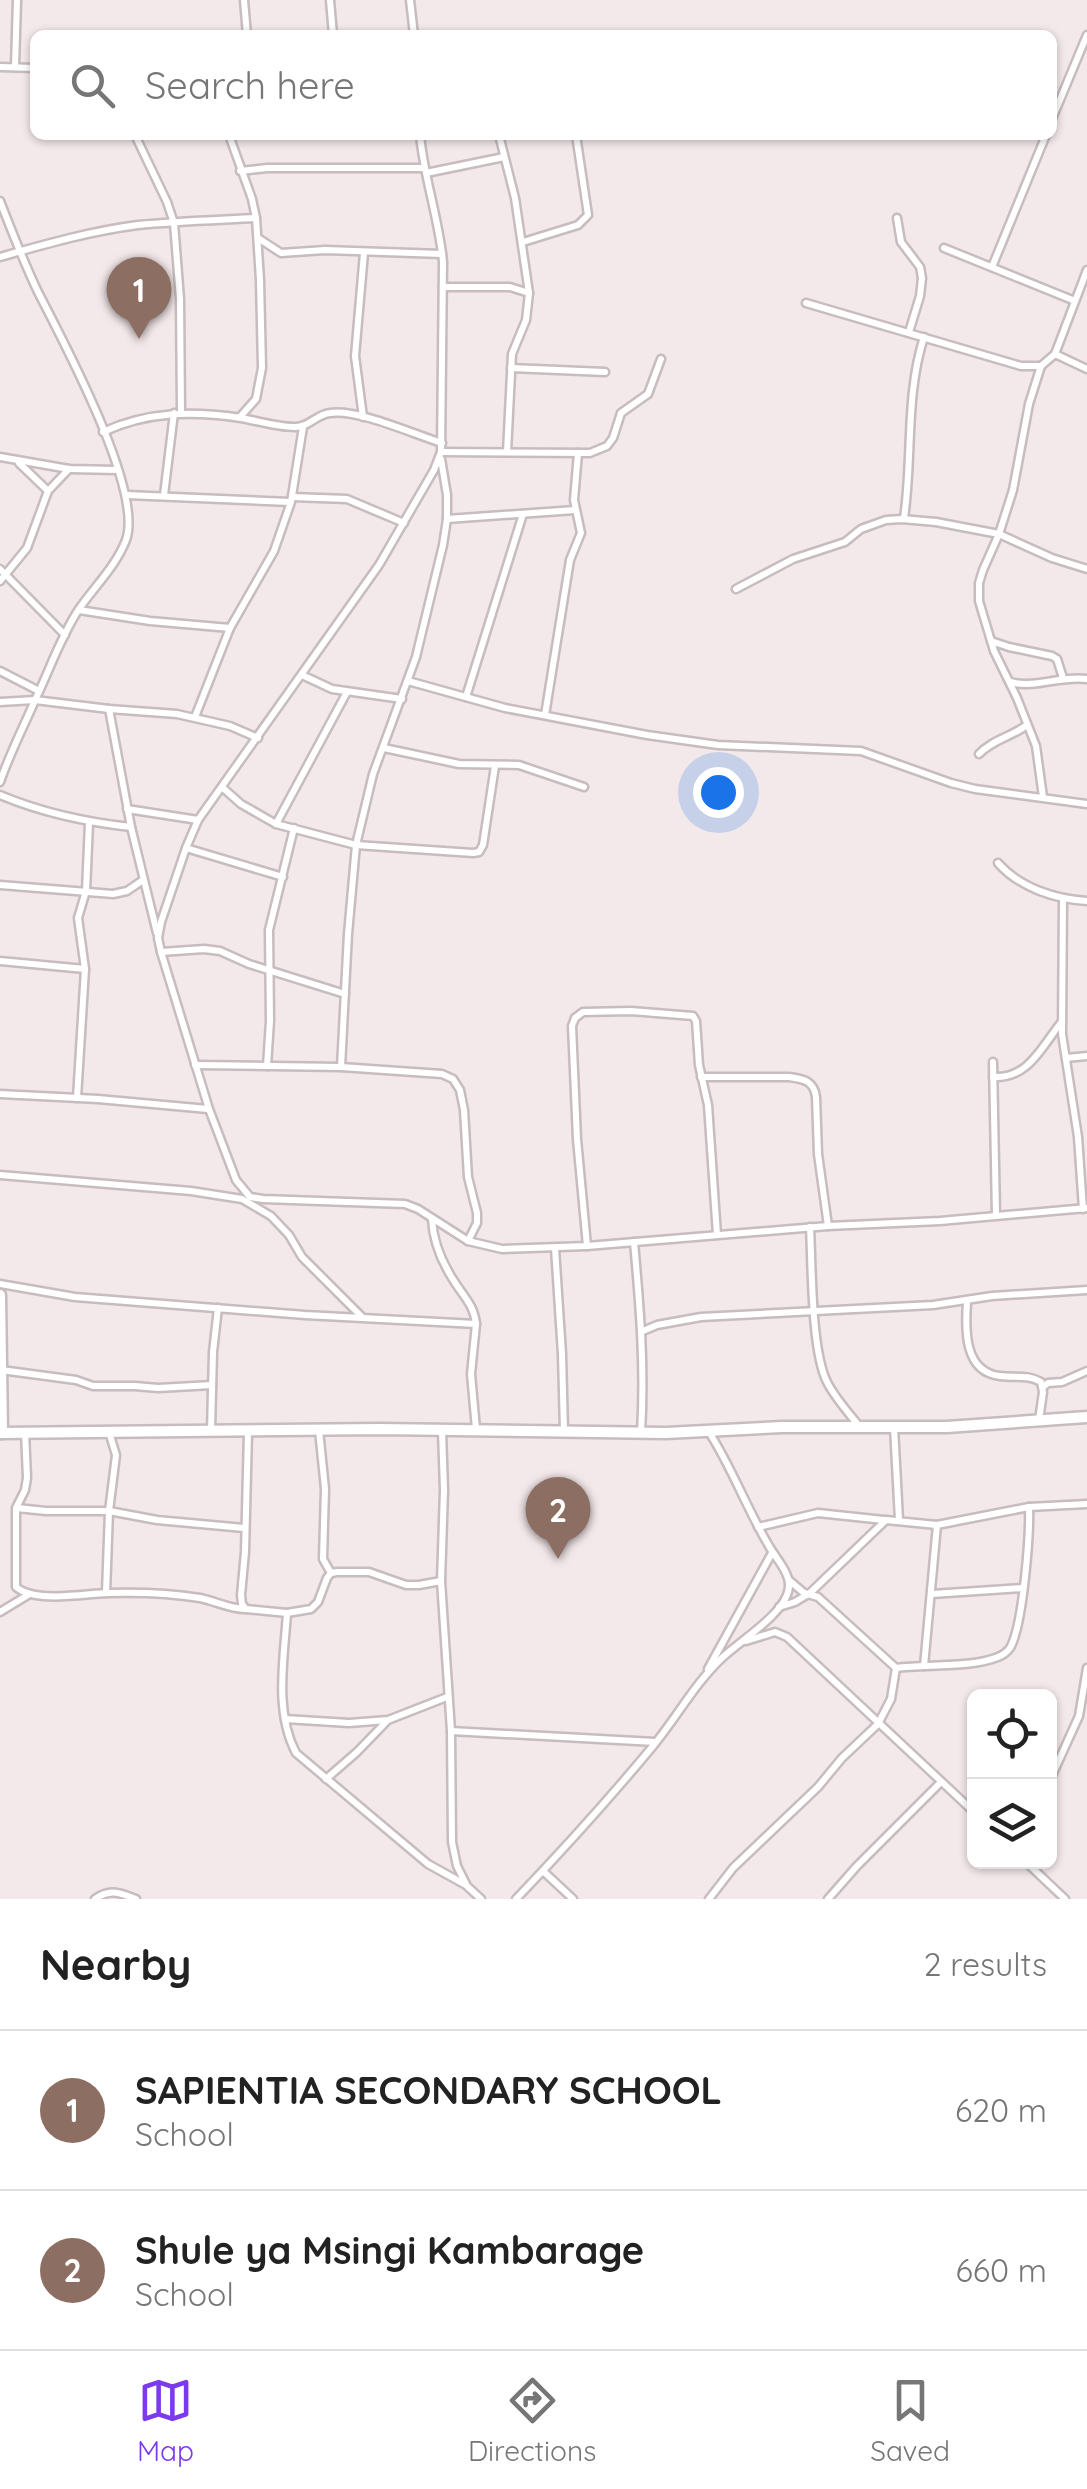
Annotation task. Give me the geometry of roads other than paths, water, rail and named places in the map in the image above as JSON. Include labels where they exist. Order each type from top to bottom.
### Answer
[{"type":"street","points":[[14,67],[17,0]]},
{"type":"street","points":[[244,0],[247,30]]},
{"type":"street","points":[[330,0],[333,30]]},
{"type":"street","points":[[410,0],[413,30]]},
{"type":"street","points":[[1057,107],[1087,35]]},
{"type":"street","points":[[0,67],[30,68]]},
{"type":"street","points":[[137,140],[174,223],[180,299],[177,413],[164,495]]},
{"type":"street","points":[[231,140],[256,218],[262,368],[256,398],[239,418]]},
{"type":"street","points":[[341,1067],[356,845],[373,774],[416,657],[447,519],[441,450],[442,254],[421,140]]},
{"type":"street","points":[[500,140],[515,198],[529,294],[526,320],[512,354],[508,452]]},
{"type":"street","points":[[523,242],[578,225],[588,216],[577,140]]},
{"type":"street","points":[[992,266],[1044,140]]},
{"type":"street","points":[[240,171],[425,171],[504,157]]},
{"type":"street","points":[[0,201],[19,252],[68,348],[104,432],[127,495],[130,517],[128,536],[78,610],[3,765],[0,782]]},
{"type":"street","points":[[0,257],[114,229],[256,218]]},
{"type":"street","points":[[897,218],[901,242],[920,267],[922,278],[909,332]]},
{"type":"street","points":[[257,237],[281,253],[325,250],[442,254]]},
{"type":"street","points":[[944,248],[1075,301]]},
{"type":"street","points":[[363,417],[355,356],[364,253]]},
{"type":"street","points":[[1043,797],[1036,746],[989,640],[978,600],[979,583],[1000,534],[1041,366],[1054,354],[1087,270]]},
{"type":"street","points":[[443,287],[510,287],[529,294]]},
{"type":"street","points":[[806,303],[1022,366],[1041,366]]},
{"type":"street","points":[[904,519],[912,392],[924,337]]},
{"type":"street","points":[[1054,354],[1087,369]]},
{"type":"street","points":[[104,432],[124,422],[177,413],[296,427],[329,412],[344,412],[441,450],[590,453],[607,446],[621,413],[648,394],[661,359]]},
{"type":"street","points":[[511,368],[605,372]]},
{"type":"street","points":[[195,716],[230,628],[274,552],[292,499],[303,426]]},
{"type":"street","points":[[158,938],[166,904],[198,820],[379,565],[434,470],[441,450]]},
{"type":"street","points":[[545,715],[570,560],[580,533],[575,510],[578,453]]},
{"type":"street","points":[[0,457],[68,469],[118,470]]},
{"type":"street","points":[[18,462],[48,491]]},
{"type":"street","points":[[65,635],[2,575],[27,548],[48,491],[68,469]]},
{"type":"street","points":[[127,495],[232,501],[347,499],[404,523]]},
{"type":"street","points":[[447,519],[575,510]]},
{"type":"street","points":[[466,697],[523,514]]},
{"type":"street","points":[[736,590],[793,559],[845,542],[861,529],[886,520],[936,522],[1000,534],[1087,569]]},
{"type":"street","points":[[78,610],[230,628]]},
{"type":"street","points":[[989,640],[1052,656],[1063,678]]},
{"type":"street","points":[[0,671],[40,691]]},
{"type":"street","points":[[302,675],[332,689],[402,699]]},
{"type":"street","points":[[1009,682],[1036,685],[1063,678],[1087,679]]},
{"type":"street","points":[[408,682],[647,736],[718,745],[861,750],[950,783],[1087,804]]},
{"type":"street","points":[[276,824],[347,692]]},
{"type":"street","points":[[0,702],[36,700],[195,716],[258,738]]},
{"type":"street","points":[[110,709],[130,827],[161,952],[209,1109],[236,1180],[250,1196],[405,1204],[468,1242],[502,1249],[1085,1208],[1061,1023],[1062,900]]},
{"type":"street","points":[[979,754],[1027,725]]},
{"type":"street","points":[[384,748],[459,764],[519,766],[584,787]]},
{"type":"street","points":[[223,788],[241,804],[276,824],[356,845],[473,853],[483,845],[496,766]]},
{"type":"street","points":[[0,796],[54,814],[130,827]]},
{"type":"street","points":[[127,808],[198,820]]},
{"type":"street","points":[[76,1098],[85,970],[78,918],[86,891],[89,822]]},
{"type":"street","points":[[267,1066],[269,930],[294,828]]},
{"type":"street","points":[[186,848],[283,877]]},
{"type":"street","points":[[998,863],[1020,882],[1062,900],[1087,901]]},
{"type":"street","points":[[0,885],[113,894],[127,891],[143,880]]},
{"type":"street","points":[[161,952],[220,951],[344,994]]},
{"type":"street","points":[[0,960],[85,970]]},
{"type":"street","points":[[587,1246],[572,1026],[583,1012],[693,1016],[708,1105],[716,1235]]},
{"type":"street","points":[[994,1077],[1009,1078],[1023,1070],[1061,1023]]},
{"type":"street","points":[[1066,1058],[1087,1056]]},
{"type":"street","points":[[993,1062],[996,1215]]},
{"type":"street","points":[[195,1066],[341,1067],[442,1074],[453,1080],[462,1100],[468,1177],[477,1213],[477,1224],[468,1242]]},
{"type":"street","points":[[701,1077],[789,1077],[811,1083],[815,1089],[818,1154],[828,1226]]},
{"type":"street","points":[[0,1094],[209,1109]]},
{"type":"street","points":[[0,1175],[191,1191],[242,1200],[271,1216],[302,1257],[363,1318]]},
{"type":"street","points":[[432,1219],[442,1260],[473,1306],[476,1324],[471,1374],[476,1432]]},
{"type":"street","points":[[810,1227],[821,1368],[859,1426]]},
{"type":"street","points":[[634,1242],[644,1377],[641,1433]]},
{"type":"street","points":[[555,1248],[564,1432]]},
{"type":"street","points":[[0,1284],[75,1297],[476,1324]]},
{"type":"street","points":[[642,1332],[657,1325],[702,1317],[1087,1290]]},
{"type":"street","points":[[0,1296],[1,1433],[641,1433],[947,1426],[1087,1418]]},
{"type":"street","points":[[967,1301],[968,1340],[979,1369],[1001,1376],[1030,1377],[1044,1387]]},
{"type":"street","points":[[210,1431],[218,1308]]},
{"type":"street","points":[[1,1370],[94,1386],[212,1385]]},
{"type":"street","points":[[1039,1420],[1048,1383],[1087,1372]]},
{"type":"street","points":[[894,1426],[900,1520]]},
{"type":"street","points":[[319,1430],[325,1489],[324,1559],[331,1574]]},
{"type":"street","points":[[106,1593],[108,1511],[116,1455],[108,1431]]},
{"type":"street","points":[[442,1431],[441,1581],[451,1731],[452,1842],[457,1866],[467,1886]]},
{"type":"street","points":[[708,1431],[790,1580],[828,1606],[896,1668],[1002,1656],[1010,1647],[1017,1630],[1030,1529],[1029,1507]]},
{"type":"street","points":[[11,1606],[16,1587],[16,1508],[27,1478],[25,1432]]},
{"type":"street","points":[[246,1609],[241,1596],[248,1432]]},
{"type":"street","points":[[758,1527],[818,1513],[937,1525],[1029,1507],[1087,1504]]},
{"type":"street","points":[[16,1508],[108,1511],[244,1528]]},
{"type":"street","points":[[780,1607],[810,1593],[886,1520]]},
{"type":"street","points":[[924,1666],[937,1525]]},
{"type":"street","points":[[706,1675],[772,1552]]},
{"type":"street","points":[[0,1612],[30,1595],[152,1593],[212,1600],[240,1610],[287,1613],[311,1609],[331,1574],[369,1572],[419,1586],[441,1581]]},
{"type":"street","points":[[516,1899],[656,1742],[706,1675],[780,1607],[790,1580]]},
{"type":"street","points":[[16,1587],[30,1595]]},
{"type":"street","points":[[932,1594],[1022,1588]]},
{"type":"street","points":[[287,1613],[282,1695],[288,1738],[296,1753],[428,1864],[467,1886],[481,1899]]},
{"type":"street","points":[[740,1643],[775,1632],[786,1636],[967,1805]]},
{"type":"street","points":[[709,1899],[733,1868],[878,1724],[888,1710],[896,1668]]},
{"type":"street","points":[[1050,1779],[1079,1716],[1087,1668]]},
{"type":"street","points":[[285,1719],[349,1723],[388,1720],[448,1697]]},
{"type":"street","points":[[326,1779],[388,1720]]},
{"type":"street","points":[[451,1731],[656,1742]]},
{"type":"street","points":[[828,1899],[941,1782]]},
{"type":"street","points":[[959,1796],[967,1799]]},
{"type":"street","points":[[1033,1869],[1065,1899]]},
{"type":"street","points":[[543,1871],[573,1899]]},
{"type":"street","points":[[95,1899],[113,1892],[136,1899]]},
{"type":"place","name":"SAPIENTIA SECONDARY SCHOOL","points":[[139,339]]},
{"type":"place","name":"Shule ya Msingi Kambarage","points":[[558,1559]]}]
